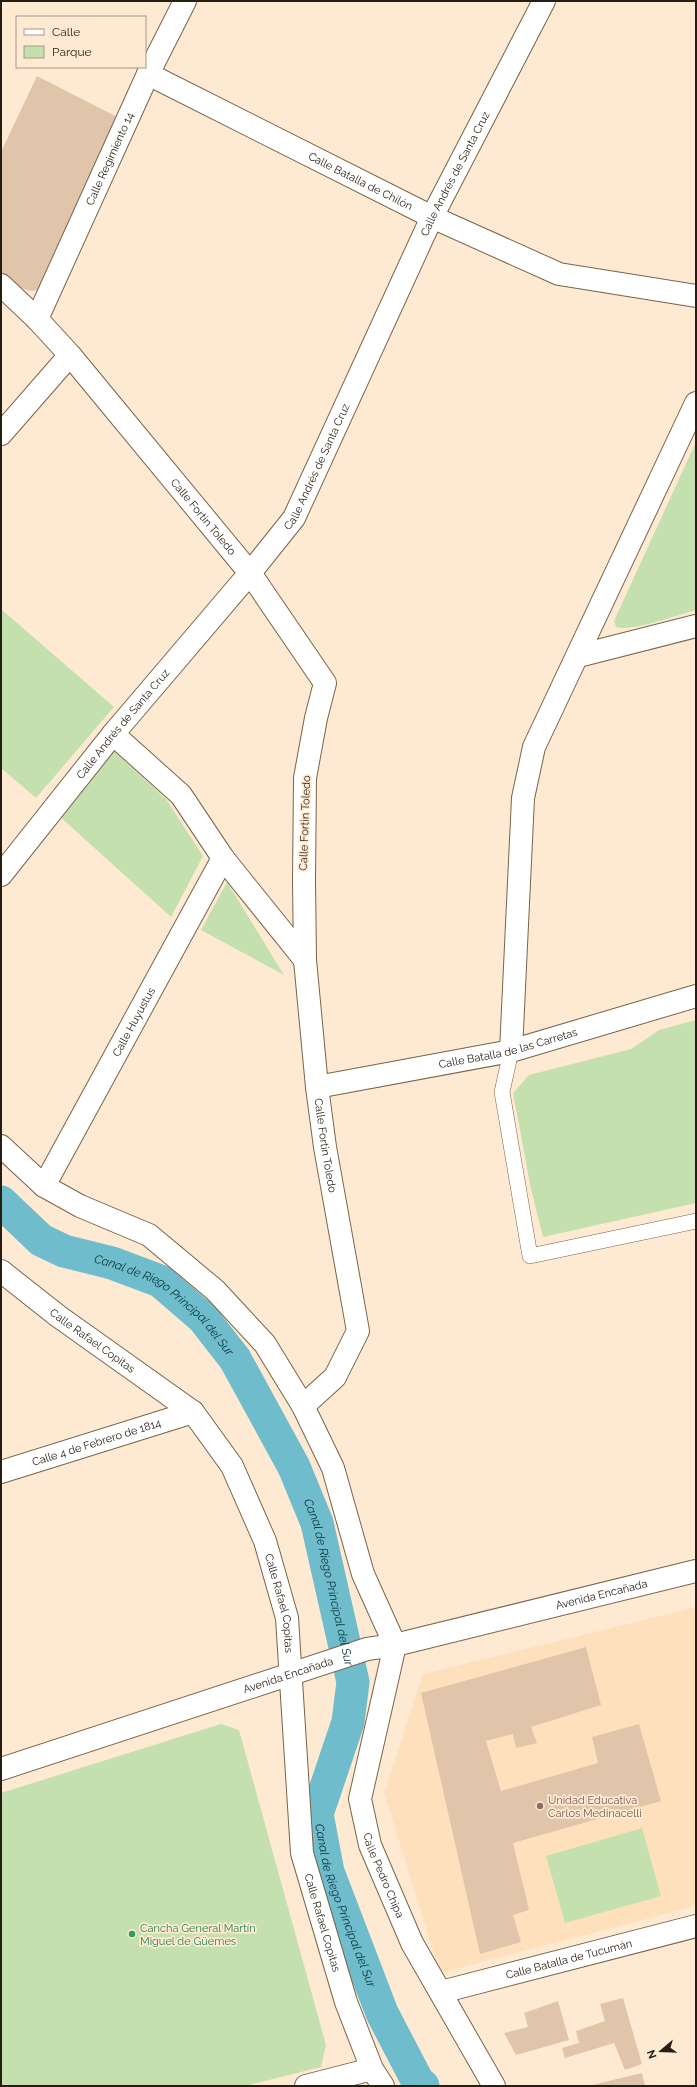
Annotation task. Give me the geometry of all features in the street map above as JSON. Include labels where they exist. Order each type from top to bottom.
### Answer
[{"type":"street","name":"Calle Regimiento 14","points":[[37,319],[148,74],[186,1]]},
{"type":"street","name":"Calle Andrés de Santa Cruz","points":[[1,875],[113,734],[250,573],[294,518],[432,216],[544,1]]},
{"type":"street","name":"Calle Batalla de Chilón","points":[[148,74],[432,216],[559,274],[696,296]]},
{"type":"street","name":"Calle Fortin Toledo","points":[[1,285],[37,319],[70,356],[250,573],[325,683],[316,718],[305,778],[305,960],[317,1087],[325,1148],[358,1330],[335,1377],[303,1406]]},
{"type":"street","points":[[1,434],[70,356]]},
{"type":"street","points":[[511,1051],[523,798],[534,747],[696,403]]},
{"type":"street","points":[[578,656],[696,626]]},
{"type":"street","points":[[113,734],[181,795],[223,858],[305,960]]},
{"type":"street","name":"Calle Huyustus","points":[[44,1186],[223,858]]},
{"type":"street","name":"Calle Batalla de las Carretas","points":[[317,1087],[511,1051],[696,996]]},
{"type":"street","points":[[1,1146],[44,1186],[80,1206],[149,1235],[216,1290],[264,1344],[303,1406],[333,1468],[363,1574],[395,1645]]},
{"type":"street","name":"Calle Rafael Copitas","points":[[1,1271],[58,1316],[193,1412],[232,1466],[265,1542],[287,1618],[302,1853],[346,2002],[378,2077]]},
{"type":"street","name":"Calle 4 de Febrero de 1814","points":[[1,1472],[193,1412]]},
{"type":"street","name":"Avenida Encañada","points":[[1,1769],[367,1649],[395,1645],[696,1571]]},
{"type":"street","name":"Calle Pedro Chipa","points":[[395,1645],[360,1799],[370,1845],[412,1942],[494,2086]]},
{"type":"street","name":"Calle Batalla de Tucumán","points":[[441,1992],[696,1926]]},
{"type":"street","points":[[306,2086],[378,2077]]},
{"type":"lane","points":[[511,1051],[502,1092],[530,1256],[696,1221]]},
{"type":"shaded area","points":[[696,1607],[696,1906],[440,1973],[384,1793],[423,1674]]},
{"type":"green space","points":[[696,442],[696,610],[644,625],[623,628],[616,627],[614,621]]},
{"type":"green space","points":[[1,609],[114,707],[36,798],[1,768]]},
{"type":"green space","points":[[114,751],[166,799],[203,856],[171,917],[59,816]]},
{"type":"green space","points":[[227,882],[284,975],[201,930]]},
{"type":"green space","points":[[696,1020],[696,1203],[543,1237],[531,1189],[513,1093],[529,1075],[631,1049],[659,1030]]},
{"type":"green space","name":"Cancha General Martín Miguel de Güemes","points":[[221,1724],[239,1730],[326,2045],[321,2067],[245,2086],[1,2086],[1,1793]]},
{"type":"green space","points":[[642,1828],[661,1896],[565,1923],[546,1856]]},
{"type":"building","points":[[37,76],[127,122],[38,290],[30,291],[13,285],[1,274],[1,152]]},
{"type":"building","points":[[586,1647],[601,1705],[531,1727],[537,1743],[516,1748],[513,1734],[486,1741],[501,1791],[598,1763],[592,1737],[639,1724],[661,1801],[513,1843],[529,1910],[513,1915],[521,1942],[480,1954],[421,1693]]},
{"type":"building","points":[[623,1998],[642,2064],[625,2070],[614,2043],[565,2058],[562,2048],[579,2043],[576,2031],[605,2021],[600,2004]]},
{"type":"building","points":[[558,2001],[569,2040],[516,2055],[504,2033],[528,2027],[524,2013]]},
{"type":"building","points":[[642,2073],[645,2086],[592,2086],[592,2085]]},
{"type":"waterway","name":"Canal de Riego Principal del Sur","points":[[1,1202],[41,1240],[64,1251],[112,1263],[160,1281],[203,1318],[235,1359],[294,1467],[317,1523],[353,1682],[348,1722],[317,1814],[328,1872],[382,2013],[418,2082],[423,2086]]},
{"type":"place","name":"Unidad Educativa Carlos Medinacelli","points":[[540,1806]]},
{"type":"place","name":"Cancha General Martín Miguel de Güemes","points":[[132,1934]]}]
